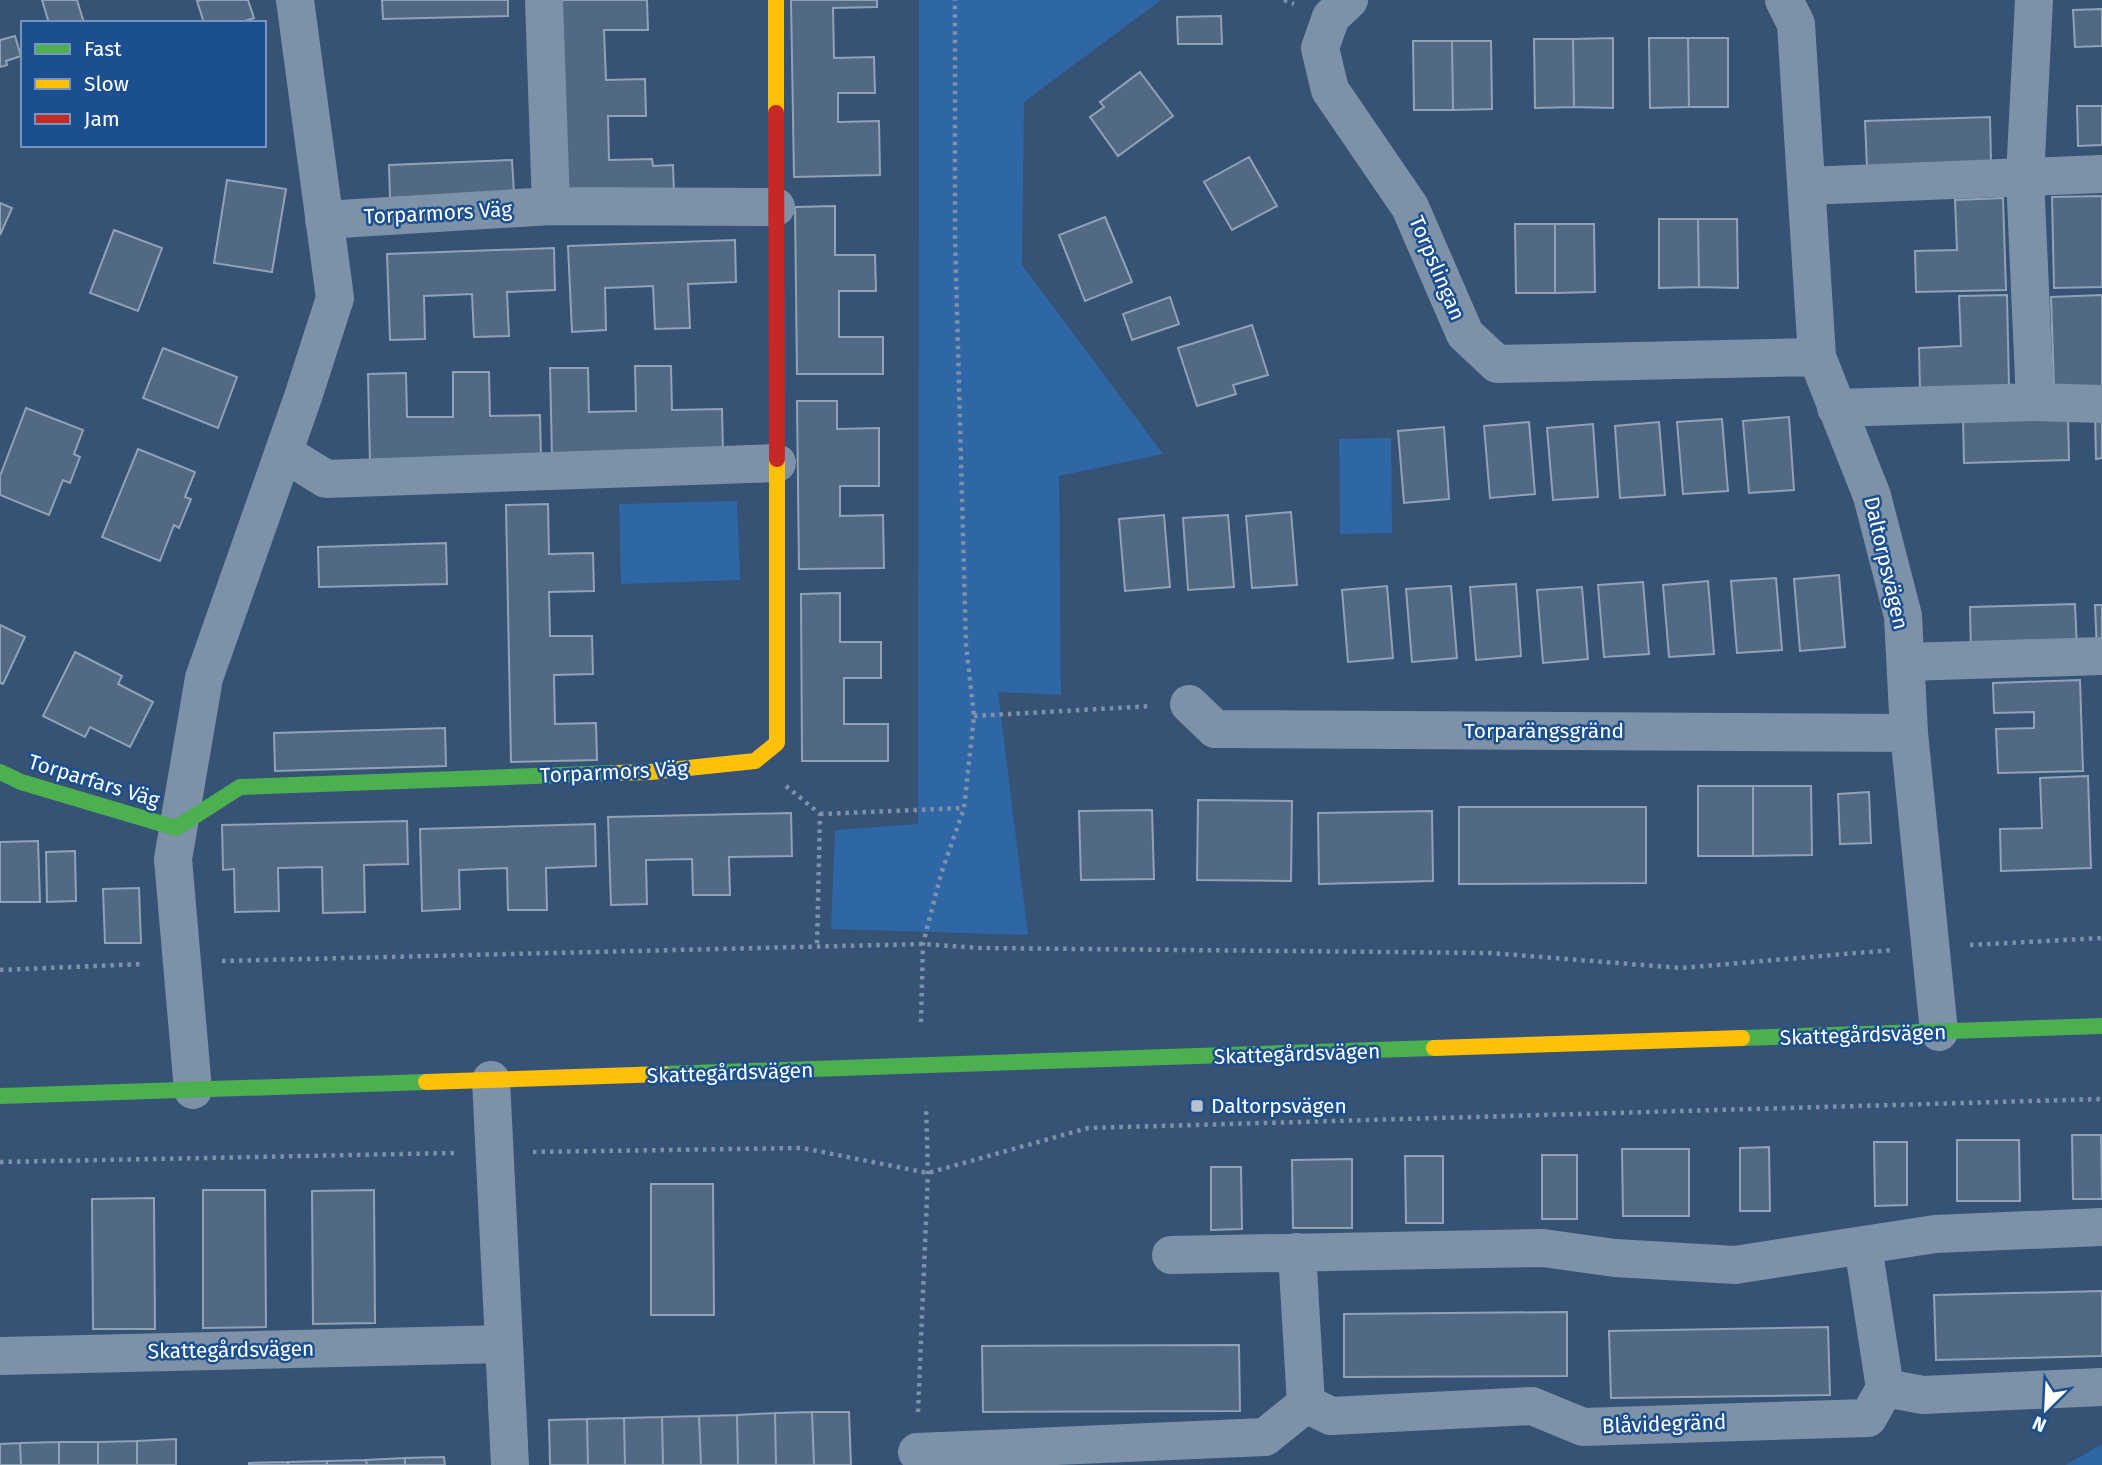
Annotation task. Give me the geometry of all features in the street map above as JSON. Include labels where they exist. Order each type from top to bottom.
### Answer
[{"type":"street","points":[[193,1090],[173,859],[177,828],[204,678],[284,453],[335,298],[295,0]]},
{"type":"street","points":[[544,0],[551,206]]},
{"type":"street","points":[[755,761],[777,743],[776,0]]},
{"type":"street","name":"Torpslingan","points":[[1349,0],[1331,17],[1320,48],[1330,90],[1410,207],[1465,334],[1497,364],[1817,357]]},
{"type":"street","name":"Daltorpsvägen","points":[[1784,0],[1796,24],[1817,357],[1872,496],[1903,616],[1909,733],[1939,1032]]},
{"type":"street","points":[[2034,0],[2025,177],[2035,402]]},
{"type":"street","points":[[1806,186],[2102,174]]},
{"type":"street","name":"Torparmors Väg","points":[[324,220],[551,206],[776,207]]},
{"type":"street","points":[[1836,408],[2035,402],[2102,404]]},
{"type":"street","points":[[284,453],[326,479],[777,463]]},
{"type":"street","points":[[1906,662],[2102,656]]},
{"type":"street","name":"Torparängsgränd","points":[[1189,704],[1215,729],[1909,733]]},
{"type":"street","name":"Torparmors Väg","points":[[177,828],[240,787],[650,772],[755,761]]},
{"type":"street","name":"Torparfars Väg","points":[[0,772],[21,782],[177,828]]},
{"type":"street","name":"Skattegårdsvägen","points":[[0,1096],[2102,1026]]},
{"type":"street","points":[[491,1080],[510,1465]]},
{"type":"street","points":[[1171,1255],[1543,1248],[1615,1258],[1735,1265],[1935,1234],[2102,1227]]},
{"type":"street","points":[[1863,1245],[1885,1388],[1923,1395],[2102,1387]]},
{"type":"street","points":[[917,1451],[1265,1437],[1306,1404],[1297,1252]]},
{"type":"street","name":"Skattegårdsvägen","points":[[0,1356],[505,1344]]},
{"type":"street","name":"Blåvidegränd","points":[[1306,1404],[1331,1416],[1532,1406],[1583,1427],[1868,1418],[1885,1388]]},
{"type":"path","points":[[921,1022],[923,944],[941,874],[964,808],[974,716],[966,645],[956,279],[956,0]]},
{"type":"path","points":[[974,716],[1189,704]]},
{"type":"path","points":[[755,761],[820,814],[964,808]]},
{"type":"path","points":[[817,948],[820,814]]},
{"type":"path","points":[[0,970],[183,962],[923,944],[979,948],[1491,953],[1681,968],[1931,947],[2102,938]]},
{"type":"path","points":[[0,1162],[802,1148],[928,1173],[1088,1128],[2102,1099]]},
{"type":"path","points":[[917,1451],[928,1173],[926,1103]]},
{"type":"shaded area","points":[[919,0],[1161,0],[1024,102],[1022,265],[1163,454],[1059,476],[1061,695],[998,692],[1028,935],[831,929],[835,830],[918,824]]},
{"type":"shaded area","points":[[1391,438],[1392,533],[1340,534],[1339,439]]},
{"type":"shaded area","points":[[737,501],[740,580],[621,584],[619,504]]},
{"type":"shaded area","points":[[2102,1444],[2102,1465],[2066,1465]]},
{"type":"building","points":[[42,0],[77,0],[83,21],[48,21]]},
{"type":"building","points":[[248,0],[254,18],[245,21],[203,21],[197,1]]},
{"type":"building","points":[[382,0],[508,0],[508,16],[383,19]]},
{"type":"building","points":[[561,0],[647,0],[648,30],[604,30],[606,80],[645,79],[646,116],[608,116],[609,160],[652,159],[653,166],[673,165],[674,195],[566,198]]},
{"type":"building","points":[[791,0],[877,0],[877,7],[833,8],[834,58],[874,57],[875,93],[838,93],[838,122],[879,121],[880,175],[794,177]]},
{"type":"building","points":[[2102,9],[2102,46],[2075,47],[2073,10]]},
{"type":"building","points":[[1221,16],[1222,44],[1178,44],[1177,17]]},
{"type":"building","points":[[15,36],[21,56],[6,61],[7,65],[0,67],[0,40]]},
{"type":"building","points":[[1613,38],[1613,108],[1574,107],[1573,39]]},
{"type":"building","points":[[1649,38],[1688,38],[1689,107],[1650,108]]},
{"type":"building","points":[[1688,38],[1728,38],[1728,107],[1689,107]]},
{"type":"building","points":[[1534,39],[1573,39],[1574,107],[1535,108]]},
{"type":"building","points":[[1413,41],[1452,41],[1453,110],[1414,110]]},
{"type":"building","points":[[1452,41],[1491,41],[1492,109],[1453,110]]},
{"type":"building","points":[[1140,72],[1173,116],[1118,156],[1090,117],[1104,107],[1100,102]]},
{"type":"building","points":[[2077,106],[2102,106],[2102,145],[2078,146]]},
{"type":"building","points":[[1990,117],[1991,163],[1867,167],[1865,121]]},
{"type":"building","points":[[1249,157],[1277,206],[1232,230],[1204,182]]},
{"type":"building","points":[[512,160],[514,193],[390,198],[389,165]]},
{"type":"building","points":[[227,180],[286,189],[272,272],[214,263]]},
{"type":"building","points":[[2102,196],[2102,287],[2054,288],[2052,197]]},
{"type":"building","points":[[2003,198],[2006,290],[1916,292],[1915,251],[1957,250],[1955,200]]},
{"type":"building","points":[[0,203],[12,208],[0,235]]},
{"type":"building","points":[[835,206],[835,255],[875,255],[876,291],[839,291],[839,337],[883,337],[883,374],[797,374],[795,207]]},
{"type":"building","points":[[1105,217],[1132,282],[1085,301],[1059,235]]},
{"type":"building","points":[[1659,219],[1698,219],[1699,287],[1659,288]]},
{"type":"building","points":[[1698,219],[1737,219],[1738,288],[1699,287]]},
{"type":"building","points":[[1515,224],[1555,224],[1555,293],[1516,293]]},
{"type":"building","points":[[1555,224],[1594,224],[1595,292],[1555,293]]},
{"type":"building","points":[[114,230],[162,248],[138,311],[90,293]]},
{"type":"building","points":[[735,240],[736,282],[688,284],[690,328],[655,329],[653,286],[605,288],[606,330],[572,332],[568,246]]},
{"type":"building","points":[[554,248],[555,290],[507,292],[509,336],[474,337],[472,294],[424,296],[425,339],[390,340],[387,254]]},
{"type":"building","points":[[2007,295],[2009,387],[1920,389],[1919,348],[1961,346],[1959,296]]},
{"type":"building","points":[[2102,295],[2102,387],[2054,388],[2051,297]]},
{"type":"building","points":[[1170,297],[1179,324],[1132,340],[1123,314]]},
{"type":"building","points":[[1252,325],[1268,375],[1233,385],[1236,394],[1197,406],[1178,348]]},
{"type":"building","points":[[163,348],[237,377],[218,428],[143,398]]},
{"type":"building","points":[[635,366],[671,366],[672,410],[722,409],[723,453],[552,456],[550,368],[588,368],[589,412],[636,411]]},
{"type":"building","points":[[453,372],[489,372],[490,416],[540,415],[541,459],[370,462],[368,374],[406,373],[407,417],[453,417]]},
{"type":"building","points":[[797,401],[837,401],[837,429],[879,428],[879,486],[840,486],[840,516],[883,515],[884,568],[799,569]]},
{"type":"building","points":[[26,408],[83,430],[74,454],[80,457],[70,483],[63,480],[49,515],[0,495],[0,476]]},
{"type":"building","points":[[2102,412],[2102,458],[2096,459],[2095,413]]},
{"type":"building","points":[[2068,414],[2069,460],[1964,463],[1963,417]]},
{"type":"building","points":[[1789,417],[1794,490],[1749,493],[1743,421]]},
{"type":"building","points":[[1722,419],[1728,491],[1683,494],[1677,422]]},
{"type":"building","points":[[1529,422],[1535,494],[1490,498],[1484,426]]},
{"type":"building","points":[[1659,422],[1665,495],[1620,498],[1615,426]]},
{"type":"building","points":[[1593,424],[1598,497],[1553,500],[1547,428]]},
{"type":"building","points":[[1444,427],[1449,499],[1404,503],[1398,431]]},
{"type":"building","points":[[138,449],[195,472],[185,497],[191,499],[179,528],[174,525],[160,561],[102,537]]},
{"type":"building","points":[[548,504],[549,554],[593,553],[594,591],[549,592],[550,636],[592,636],[593,674],[554,675],[555,724],[596,723],[597,760],[511,762],[506,505]]},
{"type":"building","points":[[1291,512],[1297,585],[1252,588],[1246,516]]},
{"type":"building","points":[[1164,515],[1170,587],[1125,591],[1119,519]]},
{"type":"building","points":[[1228,515],[1234,587],[1188,590],[1183,518]]},
{"type":"building","points":[[446,543],[447,584],[319,587],[318,547]]},
{"type":"building","points":[[1839,575],[1845,647],[1800,651],[1794,579]]},
{"type":"building","points":[[1776,578],[1782,650],[1737,653],[1731,581]]},
{"type":"building","points":[[1708,581],[1714,654],[1669,657],[1663,585]]},
{"type":"building","points":[[1643,582],[1649,654],[1604,657],[1598,585]]},
{"type":"building","points":[[1516,584],[1521,656],[1476,660],[1470,587]]},
{"type":"building","points":[[1387,586],[1393,658],[1348,662],[1342,590]]},
{"type":"building","points":[[1451,586],[1457,658],[1412,662],[1406,589]]},
{"type":"building","points":[[1582,587],[1588,659],[1543,663],[1537,590]]},
{"type":"building","points":[[840,593],[840,642],[881,642],[881,678],[844,678],[844,724],[888,724],[888,761],[802,761],[801,594]]},
{"type":"building","points":[[2075,604],[2077,650],[1971,653],[1970,607]]},
{"type":"building","points":[[2095,605],[2102,605],[2102,651],[2097,651]]},
{"type":"building","points":[[0,625],[25,637],[3,684],[0,683]]},
{"type":"building","points":[[75,652],[122,676],[118,684],[153,702],[130,747],[90,727],[85,737],[43,716]]},
{"type":"building","points":[[2080,680],[2083,771],[1998,773],[1996,729],[2034,728],[2034,712],[1994,713],[1993,683]]},
{"type":"building","points":[[445,728],[446,766],[275,771],[274,733]]},
{"type":"building","points":[[2088,776],[2091,868],[2001,871],[2000,829],[2042,828],[2040,778]]},
{"type":"building","points":[[1698,786],[1753,786],[1753,856],[1698,856]]},
{"type":"building","points":[[1753,786],[1811,786],[1812,855],[1753,856]]},
{"type":"building","points":[[1869,792],[1871,843],[1840,844],[1838,794]]},
{"type":"building","points":[[1198,800],[1292,801],[1291,881],[1197,880]]},
{"type":"building","points":[[1459,807],[1646,807],[1646,883],[1459,884]]},
{"type":"building","points":[[1152,810],[1154,879],[1081,880],[1079,811]]},
{"type":"building","points":[[1432,811],[1433,881],[1319,884],[1318,813]]},
{"type":"building","points":[[791,813],[792,856],[729,857],[730,895],[693,895],[692,859],[646,860],[647,904],[611,905],[608,817]]},
{"type":"building","points":[[407,821],[408,864],[364,865],[365,912],[323,913],[322,867],[278,868],[279,911],[235,912],[234,869],[223,870],[222,825]]},
{"type":"building","points":[[595,824],[596,866],[546,868],[547,910],[508,910],[507,868],[459,870],[460,909],[422,911],[420,829]]},
{"type":"building","points":[[38,841],[40,902],[0,902],[0,842]]},
{"type":"building","points":[[75,851],[76,901],[47,902],[46,852]]},
{"type":"building","points":[[139,888],[141,943],[105,943],[103,889]]},
{"type":"building","points":[[2072,1135],[2101,1135],[2102,1199],[2073,1199]]},
{"type":"building","points":[[1957,1140],[2019,1140],[2020,1201],[1957,1201]]},
{"type":"building","points":[[1874,1142],[1907,1142],[1907,1205],[1875,1206]]},
{"type":"building","points":[[1769,1147],[1770,1211],[1740,1211],[1740,1148]]},
{"type":"building","points":[[1622,1149],[1689,1149],[1689,1216],[1623,1216]]},
{"type":"building","points":[[1542,1155],[1577,1155],[1577,1219],[1542,1219]]},
{"type":"building","points":[[1405,1156],[1443,1156],[1443,1223],[1406,1223]]},
{"type":"building","points":[[1352,1159],[1352,1228],[1293,1228],[1292,1160]]},
{"type":"building","points":[[1211,1167],[1241,1167],[1242,1229],[1211,1230]]},
{"type":"building","points":[[651,1184],[713,1184],[714,1315],[651,1315]]},
{"type":"building","points":[[203,1190],[265,1190],[266,1327],[203,1328]]},
{"type":"building","points":[[374,1190],[375,1323],[313,1324],[312,1191]]},
{"type":"building","points":[[154,1198],[155,1329],[93,1329],[92,1199]]},
{"type":"building","points":[[2102,1291],[2102,1356],[1936,1360],[1934,1295]]},
{"type":"building","points":[[1567,1312],[1567,1376],[1344,1377],[1344,1314]]},
{"type":"building","points":[[1828,1327],[1830,1395],[1611,1398],[1609,1331]]},
{"type":"building","points":[[1239,1345],[1240,1411],[983,1412],[982,1346]]},
{"type":"building","points":[[812,1412],[849,1412],[851,1465],[814,1465]]},
{"type":"building","points":[[812,1412],[814,1465],[776,1465],[775,1413]]},
{"type":"building","points":[[775,1413],[776,1465],[738,1465],[737,1415]]},
{"type":"building","points":[[737,1415],[738,1465],[701,1465],[699,1416]]},
{"type":"building","points":[[699,1416],[701,1465],[663,1465],[662,1417]]},
{"type":"building","points":[[662,1417],[663,1465],[625,1465],[624,1418]]},
{"type":"building","points":[[624,1418],[625,1465],[588,1465],[587,1419]]},
{"type":"building","points":[[587,1419],[588,1465],[550,1465],[549,1420]]},
{"type":"building","points":[[176,1439],[176,1465],[137,1465],[137,1441]]},
{"type":"building","points":[[137,1441],[137,1465],[98,1465],[98,1442]]},
{"type":"building","points":[[59,1442],[98,1442],[98,1465],[59,1465]]},
{"type":"building","points":[[59,1442],[59,1465],[21,1465],[20,1443]]},
{"type":"building","points":[[20,1443],[21,1465],[0,1465],[0,1444]]},
{"type":"building","points":[[444,1457],[445,1465],[405,1465],[405,1458]]},
{"type":"building","points":[[405,1458],[405,1465],[367,1465],[366,1460]]},
{"type":"building","points":[[366,1460],[367,1465],[327,1465],[327,1461]]},
{"type":"building","points":[[327,1461],[327,1465],[288,1465],[288,1462]]},
{"type":"building","points":[[288,1462],[288,1465],[249,1465],[249,1463]]},
{"type":"traffic: fast","points":[[0,772],[21,782],[176,828],[240,787],[614,773]]},
{"type":"traffic: fast","points":[[1742,1038],[2102,1026]]},
{"type":"traffic: fast","points":[[664,1074],[1434,1048]]},
{"type":"traffic: fast","points":[[0,1096],[426,1082]]},
{"type":"traffic: slow","points":[[776,0],[776,113]]},
{"type":"traffic: slow","points":[[614,773],[755,761],[777,743],[777,459]]},
{"type":"traffic: slow","points":[[1434,1048],[1742,1038]]},
{"type":"traffic: slow","points":[[426,1082],[664,1074]]},
{"type":"traffic: jam","points":[[776,113],[777,459]]},
{"type":"place","name":"Daltorpsvägen","points":[[1197,1106]]}]
